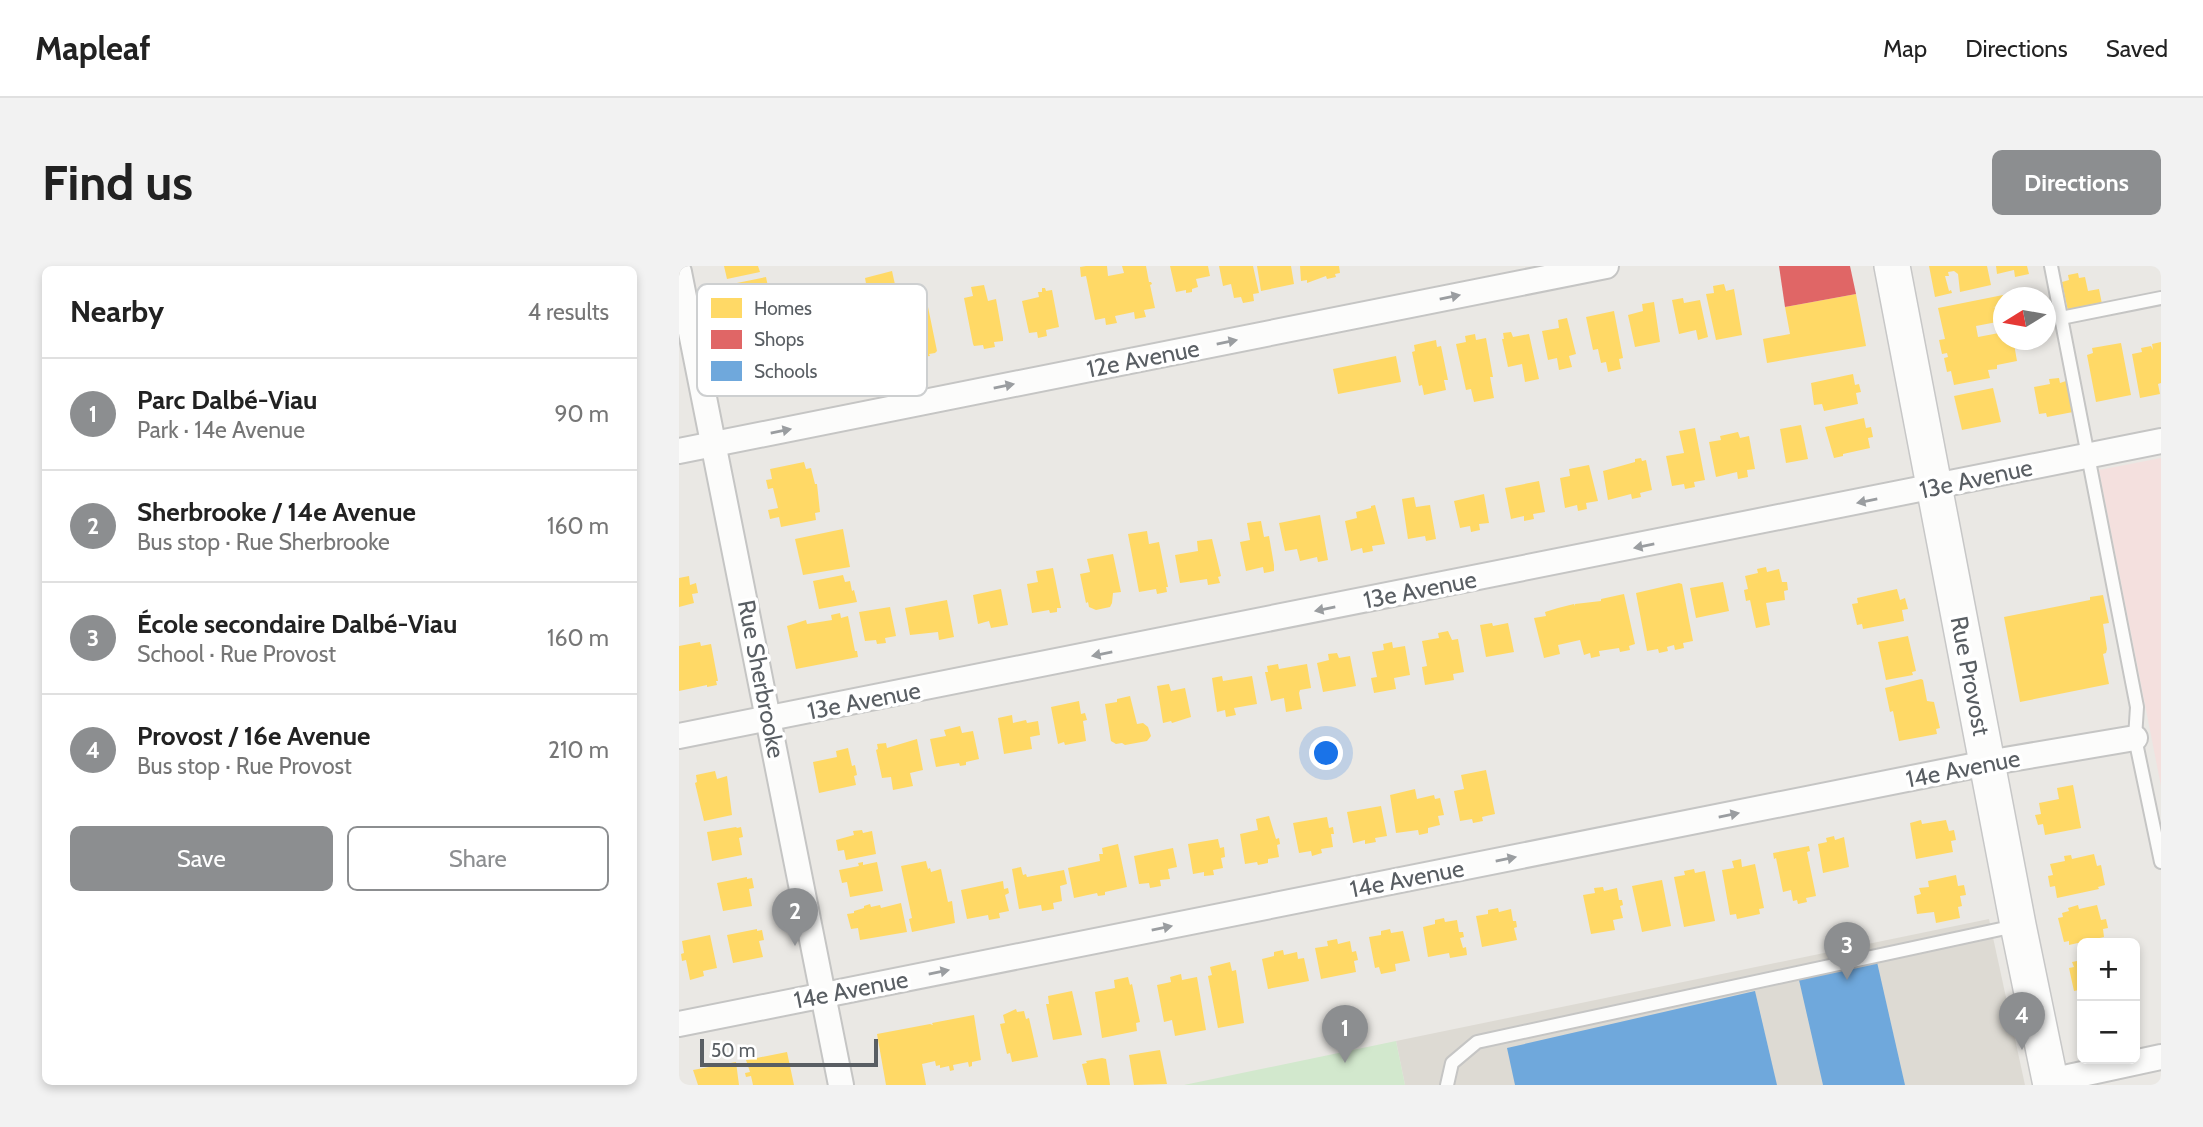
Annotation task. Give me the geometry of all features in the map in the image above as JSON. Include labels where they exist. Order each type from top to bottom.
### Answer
[{"type":"street","name":"12e Avenue","points":[[679,451],[1606,266]]},
{"type":"street","name":"Rue Provost","points":[[1892,266],[2050,1083]]},
{"type":"street","name":"Rue Sherbrooke","points":[[679,272],[697,360]]},
{"type":"street","name":"Rue Sherbrooke","points":[[704,396],[841,1085]]},
{"type":"street","name":"13e Avenue","points":[[679,736],[2161,441]]},
{"type":"street","name":"14e Avenue","points":[[679,1024],[1987,763],[2136,738]]},
{"type":"street","points":[[2050,1083],[2161,1057]]},
{"type":"lane","points":[[2051,266],[2137,706],[2136,738],[2161,862]]},
{"type":"lane","points":[[2061,318],[2161,298]]},
{"type":"lane","points":[[1447,1085],[1452,1063],[1476,1042],[2018,925]]},
{"type":"shaded area","points":[[2161,458],[2161,786],[2099,470]]},
{"type":"shaded area","points":[[1989,919],[2025,1085],[1405,1085],[1396,1041]]},
{"type":"green space","points":[[1396,1041],[1405,1085],[1184,1085]]},
{"type":"building: Homes","points":[[724,266],[758,266],[760,272],[727,279]]},
{"type":"building: Homes","points":[[1107,266],[1108,276],[1124,273],[1122,266],[1146,266],[1155,308],[1144,310],[1146,317],[1135,319],[1134,312],[1115,316],[1117,323],[1106,325],[1105,318],[1095,320],[1086,276],[1081,277],[1080,267]]},
{"type":"building: Homes","points":[[1170,266],[1208,266],[1210,276],[1196,279],[1198,287],[1192,289],[1192,292],[1176,292]]},
{"type":"building: Homes","points":[[1219,266],[1253,266],[1259,293],[1253,294],[1254,301],[1243,303],[1241,297],[1234,298],[1231,284],[1223,286]]},
{"type":"building: Homes","points":[[1257,266],[1291,266],[1294,284],[1261,291]]},
{"type":"building: Homes","points":[[1300,266],[1339,266],[1340,273],[1335,274],[1336,277],[1327,279],[1326,276],[1307,283],[1307,280],[1301,281]]},
{"type":"building: Homes","points":[[1929,266],[1987,266],[1991,285],[1960,292],[1958,274],[1954,271],[1948,272],[1949,276],[1945,276],[1952,293],[1935,297]]},
{"type":"building: Homes","points":[[1996,266],[2027,266],[2029,274],[2015,277],[2014,270],[1997,274]]},
{"type":"building: Homes","points":[[892,271],[895,284],[866,284],[865,278]]},
{"type":"building: Homes","points":[[2078,273],[2079,278],[2085,277],[2088,291],[2099,289],[2102,304],[2068,311],[2062,282],[2069,280],[2068,275]]},
{"type":"building: Homes","points":[[766,277],[767,284],[732,284]]},
{"type":"building: Homes","points":[[1724,284],[1726,291],[1734,289],[1742,335],[1716,340],[1706,294],[1714,293],[1713,286]]},
{"type":"building: Homes","points":[[984,285],[988,301],[996,299],[1003,341],[994,342],[995,347],[984,349],[983,345],[973,344],[964,298],[973,296],[971,287]]},
{"type":"building: Homes","points":[[1042,288],[1046,291],[1052,290],[1059,327],[1046,330],[1047,336],[1038,338],[1037,332],[1029,333],[1022,301],[1039,297],[1038,292],[1042,292]]},
{"type":"building: Homes","points":[[1856,294],[1866,346],[1767,363],[1763,339],[1790,334],[1785,307]]},
{"type":"building: Homes","points":[[1993,297],[1993,323],[1976,326],[1978,337],[1993,334],[1993,350],[2015,350],[2017,361],[1997,365],[1997,369],[1988,370],[1990,378],[1954,385],[1951,371],[1947,372],[1944,358],[1948,357],[1947,353],[1942,354],[1939,340],[1945,339],[1938,308]]},
{"type":"building: Homes","points":[[1683,298],[1684,303],[1700,300],[1708,337],[1698,340],[1696,330],[1679,334],[1672,300]]},
{"type":"building: Homes","points":[[927,302],[937,351],[929,354],[927,356]]},
{"type":"building: Homes","points":[[1654,302],[1660,342],[1635,347],[1628,315],[1643,311],[1642,304]]},
{"type":"building: Homes","points":[[1614,311],[1623,358],[1619,359],[1621,369],[1608,372],[1606,362],[1601,363],[1598,349],[1593,350],[1586,317]]},
{"type":"building: Homes","points":[[1567,318],[1576,354],[1569,356],[1572,367],[1559,370],[1557,358],[1548,360],[1542,331],[1559,328],[1558,320]]},
{"type":"building: Homes","points":[[1511,332],[1513,337],[1529,334],[1539,379],[1525,382],[1522,364],[1508,367],[1502,339],[1503,333]]},
{"type":"building: Homes","points":[[1475,334],[1476,340],[1486,338],[1494,398],[1474,402],[1471,389],[1466,390],[1456,344],[1466,342],[1465,336]]},
{"type":"building: Homes","points":[[1436,340],[1437,347],[1441,346],[1448,380],[1444,380],[1446,390],[1424,395],[1422,385],[1419,386],[1412,352],[1415,351],[1414,345]]},
{"type":"building: Homes","points":[[2161,342],[2161,383],[2158,384],[2160,394],[2140,398],[2132,354],[2151,346],[2153,350],[2152,344]]},
{"type":"building: Homes","points":[[2121,343],[2131,395],[2096,402],[2087,355],[2093,353],[2092,348]]},
{"type":"building: Homes","points":[[1396,356],[1401,382],[1338,394],[1333,369]]},
{"type":"building: Homes","points":[[1853,374],[1855,385],[1859,384],[1861,392],[1856,393],[1858,404],[1824,411],[1822,404],[1814,405],[1811,383]]},
{"type":"building: Homes","points":[[2059,378],[2060,383],[2066,381],[2073,412],[2047,417],[2046,413],[2039,414],[2034,387],[2050,384],[2049,379]]},
{"type":"building: Homes","points":[[1993,388],[2001,422],[1962,430],[1954,396]]},
{"type":"building: Homes","points":[[1864,418],[1866,428],[1871,427],[1873,437],[1868,438],[1870,448],[1834,458],[1825,427]]},
{"type":"building: Homes","points":[[1801,425],[1808,459],[1786,463],[1780,429]]},
{"type":"building: Homes","points":[[1695,428],[1705,480],[1694,482],[1695,487],[1685,489],[1684,484],[1672,486],[1666,456],[1684,453],[1679,431]]},
{"type":"building: Homes","points":[[1738,432],[1740,438],[1749,436],[1755,469],[1747,470],[1748,477],[1738,479],[1737,472],[1716,477],[1709,442]]},
{"type":"building: Homes","points":[[1641,458],[1642,461],[1646,460],[1652,490],[1640,493],[1641,497],[1632,499],[1631,494],[1608,500],[1603,471]]},
{"type":"building: Homes","points":[[804,462],[806,469],[811,468],[817,484],[820,512],[815,513],[816,520],[781,527],[779,517],[770,519],[768,510],[778,508],[773,488],[768,489],[766,480],[772,479],[770,469]]},
{"type":"building: Homes","points":[[1589,465],[1598,501],[1586,503],[1587,509],[1578,511],[1577,505],[1565,508],[1560,478],[1570,476],[1569,469]]},
{"type":"building: Homes","points":[[1539,481],[1545,512],[1533,514],[1534,519],[1524,521],[1524,516],[1511,519],[1505,488]]},
{"type":"building: Homes","points":[[1484,494],[1489,523],[1479,524],[1480,530],[1471,532],[1470,526],[1460,528],[1454,501]]},
{"type":"building: Homes","points":[[1414,497],[1416,507],[1430,505],[1436,539],[1426,541],[1425,536],[1408,539],[1402,499]]},
{"type":"building: Homes","points":[[1375,505],[1385,544],[1372,546],[1373,551],[1363,553],[1362,548],[1351,551],[1345,521],[1357,518],[1356,512]]},
{"type":"building: Homes","points":[[1320,515],[1328,560],[1318,562],[1317,557],[1300,561],[1297,549],[1285,551],[1279,523]]},
{"type":"building: Homes","points":[[1261,521],[1264,537],[1269,536],[1274,571],[1264,573],[1263,567],[1246,571],[1240,542],[1250,540],[1247,523]]},
{"type":"building: Homes","points":[[843,529],[850,567],[803,575],[795,539]]},
{"type":"building: Homes","points":[[1147,531],[1149,544],[1159,542],[1167,592],[1157,594],[1156,589],[1139,592],[1128,534]]},
{"type":"building: Homes","points":[[1212,539],[1221,576],[1218,577],[1220,583],[1208,585],[1207,579],[1180,583],[1175,555],[1198,551],[1197,541]]},
{"type":"building: Homes","points":[[1113,554],[1121,592],[1113,593],[1110,607],[1096,610],[1086,603],[1080,574],[1090,572],[1087,559]]},
{"type":"building: Homes","points":[[1766,567],[1767,572],[1779,569],[1782,582],[1787,582],[1788,590],[1784,591],[1785,600],[1766,603],[1770,625],[1756,628],[1750,600],[1746,601],[1744,590],[1748,589],[1745,576],[1758,573],[1757,569]]},
{"type":"building: Homes","points":[[1053,568],[1061,608],[1057,608],[1057,612],[1050,613],[1049,610],[1032,613],[1027,584],[1038,582],[1036,571]]},
{"type":"building: Homes","points":[[843,575],[845,582],[850,581],[857,602],[819,609],[813,581]]},
{"type":"building: Homes","points":[[689,576],[690,585],[696,583],[698,593],[692,594],[694,603],[679,607],[679,578]]},
{"type":"building: Homes","points":[[1723,582],[1729,611],[1696,618],[1690,588]]},
{"type":"building: Homes","points":[[1682,584],[1693,641],[1683,643],[1684,648],[1675,650],[1674,645],[1667,647],[1668,651],[1659,653],[1658,649],[1647,651],[1636,593]]},
{"type":"building: Homes","points":[[1001,589],[1008,625],[991,628],[989,621],[978,624],[973,595]]},
{"type":"building: Homes","points":[[1897,589],[1900,600],[1905,598],[1908,609],[1902,610],[1904,621],[1863,629],[1862,624],[1857,625],[1852,604],[1858,603],[1857,598]]},
{"type":"building: Homes","points":[[1624,594],[1635,644],[1629,646],[1630,650],[1620,652],[1619,648],[1599,651],[1600,656],[1591,658],[1590,653],[1584,655],[1580,640],[1558,645],[1560,654],[1544,658],[1534,618],[1546,616],[1545,612],[1558,608]]},
{"type":"building: Homes","points":[[2103,595],[2109,623],[2103,624],[2107,649],[2103,654],[2109,684],[2020,702],[2004,617]]},
{"type":"building: Homes","points":[[947,600],[954,637],[939,640],[938,632],[910,635],[905,608]]},
{"type":"building: Homes","points":[[890,607],[896,636],[885,638],[886,643],[865,641],[859,612]]},
{"type":"building: Homes","points":[[840,613],[841,618],[848,616],[858,657],[796,669],[787,626],[806,620],[807,624],[832,620],[831,615]]},
{"type":"building: Homes","points":[[1492,623],[1493,626],[1508,623],[1514,652],[1486,657],[1480,625]]},
{"type":"building: Homes","points":[[1448,631],[1452,640],[1458,639],[1464,672],[1453,674],[1454,680],[1425,685],[1422,667],[1427,666],[1422,641],[1439,638],[1438,633]]},
{"type":"building: Homes","points":[[1908,636],[1916,671],[1912,672],[1913,675],[1886,680],[1878,642]]},
{"type":"building: Homes","points":[[700,642],[701,646],[711,644],[717,685],[679,691],[679,646]]},
{"type":"building: Homes","points":[[1392,642],[1393,648],[1405,646],[1410,675],[1394,678],[1396,689],[1374,693],[1371,678],[1377,677],[1372,652],[1384,650],[1383,644]]},
{"type":"building: Homes","points":[[1337,653],[1339,658],[1350,656],[1356,686],[1323,692],[1317,663],[1329,660],[1328,654]]},
{"type":"building: Homes","points":[[1278,664],[1279,669],[1307,664],[1311,688],[1300,690],[1302,709],[1286,712],[1284,698],[1271,701],[1265,672],[1268,672],[1267,666]]},
{"type":"building: Homes","points":[[1222,676],[1223,681],[1252,676],[1257,704],[1234,708],[1236,715],[1226,717],[1225,710],[1217,712],[1212,678]]},
{"type":"building: Homes","points":[[1921,679],[1927,701],[1934,702],[1940,728],[1936,729],[1937,734],[1899,741],[1885,688]]},
{"type":"building: Homes","points":[[1169,684],[1171,691],[1185,688],[1191,717],[1163,723],[1157,686]]},
{"type":"building: Homes","points":[[1130,696],[1137,724],[1143,723],[1148,727],[1151,736],[1147,741],[1116,744],[1111,741],[1105,704]]},
{"type":"building: Homes","points":[[1079,701],[1081,714],[1085,713],[1087,720],[1083,721],[1086,741],[1058,744],[1051,707]]},
{"type":"building: Homes","points":[[1012,715],[1013,723],[1038,721],[1040,735],[1030,737],[1032,749],[1004,754],[998,718]]},
{"type":"building: Homes","points":[[960,726],[962,733],[973,731],[979,759],[966,762],[966,765],[960,766],[959,763],[936,767],[930,739],[946,736],[944,730]]},
{"type":"building: Homes","points":[[917,739],[923,770],[910,773],[913,786],[893,790],[891,777],[882,778],[877,744],[886,743],[887,748]]},
{"type":"building: Homes","points":[[848,748],[852,766],[855,765],[856,785],[819,793],[813,762],[837,757],[836,751]]},
{"type":"building: Homes","points":[[1486,770],[1495,814],[1482,817],[1483,821],[1473,823],[1472,819],[1460,821],[1454,791],[1464,789],[1461,775]]},
{"type":"building: Homes","points":[[715,771],[717,779],[727,776],[732,815],[704,821],[695,783],[696,775]]},
{"type":"building: Homes","points":[[2073,785],[2081,828],[2045,835],[2043,824],[2038,825],[2035,815],[2041,814],[2039,803],[2059,799],[2057,788]]},
{"type":"building: Homes","points":[[1415,789],[1417,799],[1434,795],[1435,799],[1440,798],[1444,815],[1438,816],[1440,825],[1428,828],[1428,833],[1419,835],[1418,830],[1396,833],[1390,795]]},
{"type":"building: Homes","points":[[1381,806],[1387,836],[1375,838],[1376,842],[1365,844],[1365,840],[1353,843],[1347,812]]},
{"type":"building: Homes","points":[[1269,816],[1276,839],[1279,838],[1279,857],[1268,859],[1268,863],[1245,864],[1240,834],[1258,830],[1256,819]]},
{"type":"building: Homes","points":[[1327,817],[1329,828],[1333,827],[1333,847],[1321,849],[1322,853],[1312,856],[1311,851],[1299,853],[1293,823]]},
{"type":"building: Homes","points":[[1921,820],[1922,824],[1946,820],[1949,831],[1954,830],[1956,840],[1951,841],[1953,852],[1916,859],[1910,823]]},
{"type":"building: Homes","points":[[741,827],[743,837],[739,838],[742,855],[712,861],[707,832]]},
{"type":"building: Homes","points":[[862,830],[863,833],[872,831],[876,854],[846,860],[844,850],[838,851],[836,840],[854,835],[853,831]]},
{"type":"building: Homes","points":[[1834,836],[1835,840],[1844,837],[1849,867],[1823,873],[1818,844],[1827,842],[1826,838]]},
{"type":"building: Homes","points":[[1218,839],[1220,848],[1224,847],[1225,857],[1221,858],[1223,868],[1213,870],[1214,875],[1204,876],[1204,872],[1193,874],[1188,844]]},
{"type":"building: Homes","points":[[1118,844],[1127,887],[1105,892],[1105,895],[1098,896],[1097,893],[1074,898],[1068,868],[1100,861],[1102,848]]},
{"type":"building: Homes","points":[[1809,846],[1810,851],[1807,852],[1816,896],[1806,898],[1807,902],[1798,904],[1797,900],[1793,901],[1791,890],[1783,892],[1773,853]]},
{"type":"building: Homes","points":[[1173,848],[1177,867],[1168,869],[1170,879],[1160,880],[1161,886],[1150,888],[1149,883],[1139,884],[1134,856]]},
{"type":"building: Homes","points":[[2094,854],[2097,866],[2101,865],[2105,885],[2098,887],[2099,889],[2057,898],[2055,886],[2050,887],[2048,876],[2053,875],[2050,864],[2065,861],[2064,856],[2071,855],[2072,859]]},
{"type":"building: Homes","points":[[1741,859],[1742,867],[1755,864],[1764,908],[1759,909],[1760,914],[1737,919],[1736,914],[1730,915],[1722,870],[1734,868],[1732,861]]},
{"type":"building: Homes","points":[[926,861],[931,872],[941,869],[948,902],[952,901],[955,923],[912,932],[909,919],[912,918],[901,866]]},
{"type":"building: Homes","points":[[863,862],[863,865],[877,862],[883,891],[850,897],[847,882],[842,883],[839,870],[859,866],[858,863]]},
{"type":"building: Homes","points":[[1021,867],[1023,875],[1026,874],[1027,877],[1064,870],[1067,884],[1060,886],[1062,901],[1053,903],[1054,909],[1042,911],[1041,905],[1019,909],[1012,869]]},
{"type":"building: Homes","points":[[1694,869],[1695,873],[1705,871],[1715,921],[1684,927],[1674,877],[1685,875],[1684,871]]},
{"type":"building: Homes","points":[[1956,875],[1958,886],[1964,885],[1966,895],[1960,896],[1960,918],[1936,923],[1934,912],[1917,914],[1914,896],[1921,894],[1919,888],[1929,887],[1928,881]]},
{"type":"building: Homes","points":[[752,878],[754,888],[749,889],[752,906],[723,911],[717,883]]},
{"type":"building: Homes","points":[[1662,880],[1671,926],[1642,932],[1632,886]]},
{"type":"building: Homes","points":[[1003,881],[1004,889],[1008,888],[1009,893],[1005,895],[1009,911],[999,913],[1000,918],[989,920],[988,915],[967,919],[961,890]]},
{"type":"building: Homes","points":[[1603,887],[1604,891],[1617,888],[1619,900],[1622,900],[1623,905],[1620,906],[1623,918],[1613,920],[1615,930],[1591,934],[1583,895],[1595,893],[1594,888]]},
{"type":"building: Homes","points":[[901,903],[907,932],[860,940],[858,928],[851,929],[847,914],[870,904],[871,907],[880,905],[881,908]]},
{"type":"building: Homes","points":[[2078,905],[2079,909],[2097,905],[2101,920],[2106,919],[2108,928],[2103,929],[2104,937],[2077,938],[2077,943],[2069,945],[2069,941],[2064,942],[2058,918],[2069,911],[2068,908]]},
{"type":"building: Homes","points":[[1498,908],[1499,912],[1511,909],[1513,921],[1516,921],[1517,927],[1514,928],[1517,940],[1482,947],[1476,916],[1488,914],[1488,910]]},
{"type":"building: Homes","points":[[1444,918],[1445,922],[1457,920],[1459,932],[1463,932],[1464,937],[1460,938],[1463,948],[1466,947],[1467,955],[1450,958],[1449,953],[1428,957],[1423,927]]},
{"type":"building: Homes","points":[[1390,929],[1391,933],[1403,931],[1410,961],[1395,964],[1396,971],[1381,974],[1379,967],[1375,968],[1369,937],[1381,935],[1381,931]]},
{"type":"building: Homes","points":[[762,930],[764,940],[759,941],[763,957],[733,963],[727,935]]},
{"type":"building: Homes","points":[[710,935],[717,968],[703,971],[704,976],[690,980],[686,960],[682,961],[682,941]]},
{"type":"building: Homes","points":[[1337,939],[1338,944],[1350,941],[1352,952],[1356,951],[1356,972],[1321,979],[1315,948],[1328,946],[1327,941]]},
{"type":"building: Homes","points":[[1283,950],[1284,955],[1297,952],[1298,959],[1304,958],[1309,981],[1268,989],[1262,959]]},
{"type":"building: Homes","points":[[2077,961],[2077,990],[2074,991],[2069,968],[2074,967],[2072,962]]},
{"type":"building: Homes","points":[[1230,962],[1232,971],[1236,970],[1244,1023],[1218,1028],[1208,976],[1212,975],[1210,967]]},
{"type":"building: Homes","points":[[1181,974],[1182,980],[1197,977],[1206,1030],[1175,1036],[1172,1020],[1164,1022],[1157,985],[1171,982],[1170,977]]},
{"type":"building: Homes","points":[[1128,977],[1140,1022],[1136,1023],[1137,1031],[1102,1038],[1095,992],[1115,988],[1114,980]]},
{"type":"building: Homes","points":[[1072,991],[1082,1035],[1053,1040],[1046,1004],[1049,1004],[1048,996]]},
{"type":"building: Homes","points":[[1016,1009],[1017,1012],[1024,1011],[1026,1019],[1029,1018],[1038,1057],[1012,1062],[1010,1053],[1007,1054],[1000,1024],[1005,1023],[1003,1015]]},
{"type":"building: Homes","points":[[974,1015],[981,1060],[972,1062],[969,1067],[968,1062],[953,1065],[954,1070],[950,1071],[949,1066],[936,1066],[935,1061],[922,1064],[926,1085],[886,1085],[877,1034]]},
{"type":"building: Homes","points":[[1160,1050],[1167,1084],[1134,1085],[1129,1055]]},
{"type":"building: Homes","points":[[787,1052],[794,1085],[753,1085],[751,1076],[746,1077],[745,1073],[750,1072],[746,1060]]},
{"type":"building: Homes","points":[[1106,1059],[1110,1085],[1087,1085],[1082,1064]]},
{"type":"building: Homes","points":[[736,1062],[739,1085],[698,1085],[693,1070]]},
{"type":"building: Shops","points":[[1779,266],[1850,266],[1856,294],[1785,307]]},
{"type":"building: Schools","points":[[1877,962],[1905,1085],[1823,1085],[1799,980]]},
{"type":"building: Schools","points":[[1755,991],[1777,1085],[1515,1085],[1507,1048]]},
{"type":"place","name":"Sherbrooke / 14e Avenue","points":[[795,946]]},
{"type":"place","name":"École secondaire Dalbé-Viau","points":[[1847,980]]},
{"type":"place","name":"Provost / 16e Avenue","points":[[2022,1050]]},
{"type":"place","name":"Parc Dalbé-Viau","points":[[1345,1063]]}]
